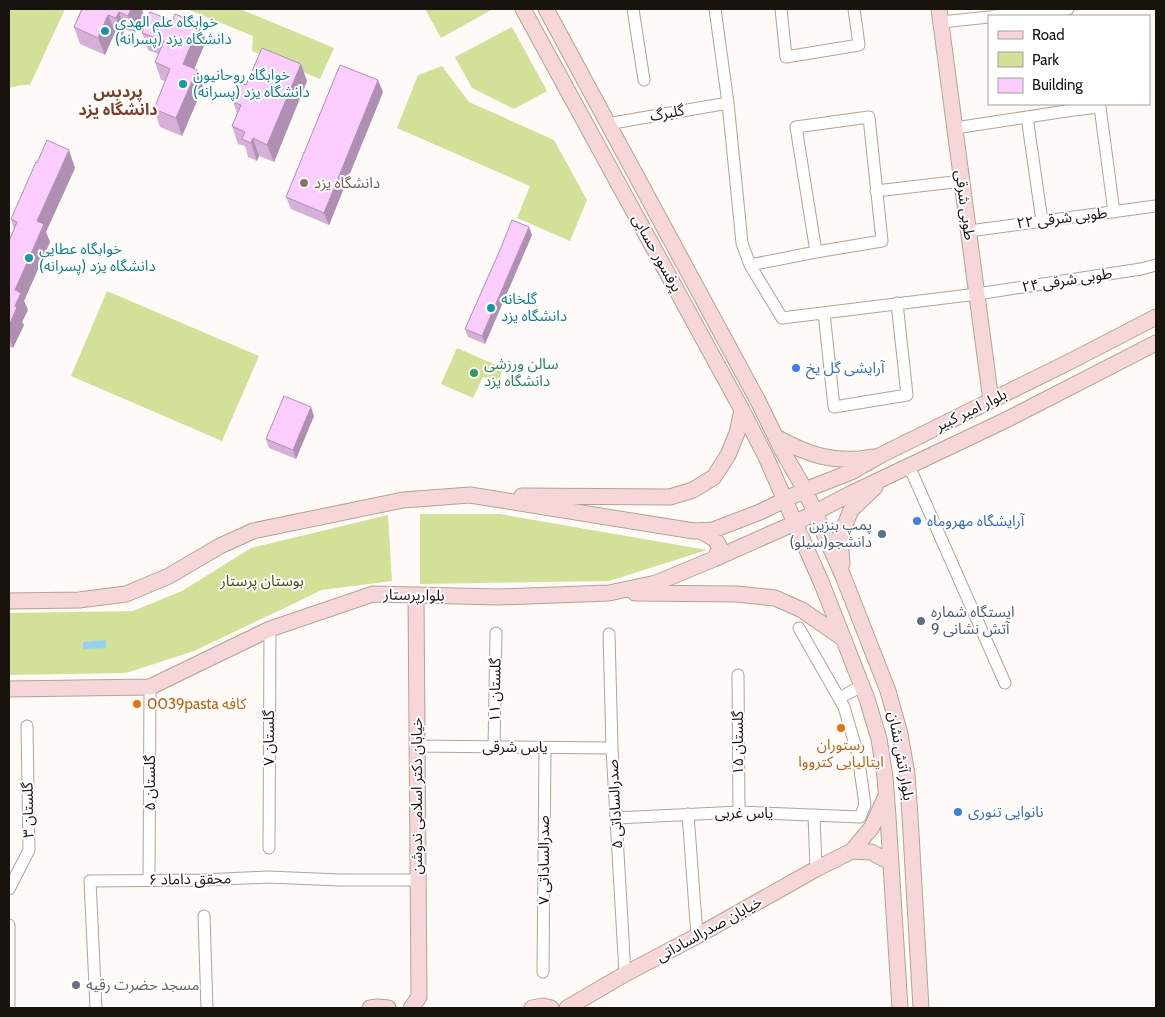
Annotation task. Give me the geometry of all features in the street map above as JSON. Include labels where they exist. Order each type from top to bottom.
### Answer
[{"type":"main road","name":"پرفسور حسابی","points":[[523,9],[742,410],[785,500]]},
{"type":"main road","name":"پرفسور حسابی","points":[[546,9],[805,490]]},
{"type":"main road","name":"طوبی شرقی","points":[[940,15],[991,401]]},
{"type":"main road","name":"بلوار امیر کبیر","points":[[785,500],[851,472],[881,455],[1156,317]]},
{"type":"main road","name":"بلوار امیر کبیر","points":[[795,523],[848,495],[1006,420],[1156,343]]},
{"type":"main road","points":[[9,601],[80,600],[126,594],[169,576],[220,546],[253,531],[404,500],[470,496],[670,497],[694,490],[714,477],[728,455],[737,432],[742,410]]},
{"type":"main road","points":[[776,437],[794,447],[836,459],[858,459],[881,455]]},
{"type":"main road","points":[[843,576],[840,537],[851,510],[884,478]]},
{"type":"main road","name":"بلوار آتش نشان","points":[[805,490],[843,576],[888,691],[900,734],[907,774],[921,1008]]},
{"type":"main road","points":[[470,496],[694,531],[713,530],[785,500]]},
{"type":"main road","name":"بلوار آتش نشان","points":[[785,500],[844,639],[867,699],[878,739],[886,797],[900,1008]]},
{"type":"main road","name":"بلوارپرستار","points":[[9,689],[150,687],[270,629],[373,594],[498,597],[608,593],[656,583],[795,523]]},
{"type":"main road","points":[[700,530],[716,540],[719,545],[720,550],[714,559]]},
{"type":"main road","points":[[608,593],[738,594],[775,598],[802,610],[844,639]]},
{"type":"main road","name":"خيابان دکتر اسلامی ندوشن","points":[[415,1003],[418,880],[416,595]]},
{"type":"main road","points":[[852,851],[872,827],[886,797]]},
{"type":"main road","points":[[852,851],[871,852],[890,862]]},
{"type":"main road","name":"خیابان صدرالساداتی","points":[[567,1008],[625,974],[852,851]]},
{"type":"main road","points":[[532,1008],[543,1006],[551,1008]]},
{"type":"main road","points":[[370,1008],[388,1008]]},
{"type":"street","points":[[633,9],[644,80]]},
{"type":"street","points":[[715,9],[728,103],[742,243],[750,265],[882,241],[869,117],[796,127],[816,252]]},
{"type":"street","points":[[781,9],[786,57],[859,45],[854,9]]},
{"type":"street","points":[[998,15],[1015,11],[1068,9]]},
{"type":"street","points":[[940,15],[988,17]]},
{"type":"street","name":"گلبرگ","points":[[607,124],[728,103]]},
{"type":"street","points":[[955,128],[1073,110],[1100,108],[1114,212]]},
{"type":"street","points":[[1027,117],[1042,221]]},
{"type":"street","points":[[876,192],[962,181]]},
{"type":"street","name":"طوبی شرقی ۲۲","points":[[969,231],[1156,206]]},
{"type":"street","name":"طوبی شرقی ۲۴","points":[[750,265],[782,318],[977,294],[1141,269],[1156,265]]},
{"type":"street","points":[[824,313],[834,407],[907,395],[897,303]]},
{"type":"street","points":[[909,466],[1005,683]]},
{"type":"street","points":[[799,628],[839,698],[862,686]]},
{"type":"street","name":"گلستان ۷","points":[[268,848],[270,629]]},
{"type":"street","name":"گلستان ۱۱","points":[[494,748],[496,633]]},
{"type":"street","name":"صدرالساداتی ۵","points":[[609,634],[612,748],[625,974]]},
{"type":"street","name":"گلستان ۱۵","points":[[738,675],[738,812]]},
{"type":"street","name":"گلستان ۵","points":[[149,880],[150,687]]},
{"type":"street","name":"یاس غربی","points":[[616,818],[738,812],[860,817],[865,805],[858,755],[844,707],[839,698]]},
{"type":"street","name":"گلستان ۳","points":[[9,890],[29,850],[27,726]]},
{"type":"street","name":"یاس شرقی","points":[[417,746],[612,748]]},
{"type":"street","name":"صدرالساداتی ۷","points":[[544,972],[545,748]]},
{"type":"street","points":[[688,814],[697,936]]},
{"type":"street","points":[[814,815],[816,869]]},
{"type":"street","name":"محقق داماد ۶","points":[[96,1008],[90,881],[268,878],[418,880]]},
{"type":"street","points":[[204,916],[207,1008]]},
{"type":"street","points":[[9,926],[9,1008]]},
{"type":"green space","points":[[9,9],[65,9],[30,85],[9,88]]},
{"type":"green space","points":[[187,9],[240,9],[334,48],[320,79],[252,51],[253,36]]},
{"type":"green space","points":[[425,9],[493,9],[441,38]]},
{"type":"green space","points":[[512,27],[547,91],[514,109],[472,88],[455,57]]},
{"type":"green space","points":[[442,66],[469,102],[554,140],[587,200],[570,241],[517,218],[530,186],[397,128],[418,75]]},
{"type":"green space","points":[[107,291],[259,356],[222,441],[71,376]]},
{"type":"green space","name":"سالن ورزشی دانشگاه یزد","points":[[457,348],[503,368],[497,383],[483,377],[473,398],[441,384]]},
{"type":"green space","points":[[420,514],[500,514],[707,550],[609,581],[420,584]]},
{"type":"green space","name":"بوستان پرستار","points":[[388,515],[392,581],[322,590],[194,651],[126,673],[9,675],[9,613],[133,611],[182,591],[251,548]]},
{"type":"water","points":[[106,640],[106,648],[83,649],[83,642]]},
{"type":"building","points":[[82,9],[131,9],[128,16],[119,12],[116,18],[108,15],[98,38],[74,27]]},
{"type":"building","points":[[150,12],[172,21],[175,14],[200,24],[183,64],[197,70],[176,118],[154,109],[170,69],[155,62],[164,41],[142,33]]},
{"type":"building","points":[[262,48],[301,64],[267,145],[253,138],[251,143],[242,139],[245,132],[232,126],[241,105],[233,102],[241,83],[246,85]]},
{"type":"building","points":[[340,65],[378,80],[324,213],[286,197]]},
{"type":"building","points":[[47,140],[69,150],[37,221],[44,224],[15,290],[21,293],[9,326],[9,241],[17,222],[11,219]]},
{"type":"building","points":[[512,220],[529,227],[482,336],[465,329]]},
{"type":"building","points":[[284,396],[311,407],[293,450],[266,439]]},
{"type":"place","name":"خوابگاه علم الهدی (پسرانه) دانشگاه یزد","points":[[105,31]]},
{"type":"place","name":"خوابگاه روحانیون (پسرانه) دانشگاه یزد","points":[[183,84]]},
{"type":"place","name":"دانشگاه یزد","points":[[304,183]]},
{"type":"place","name":"خوابگاه عطایی (پسرانه) دانشگاه یزد","points":[[29,258]]},
{"type":"place","name":"گلخانه دانشگاه یزد","points":[[491,308]]},
{"type":"place","name":"آرایشی گل یخ","points":[[796,368]]},
{"type":"place","name":"سالن ورزشی دانشگاه یزد","points":[[474,373]]},
{"type":"place","name":"آرایشگاه مهروماه","points":[[917,521]]},
{"type":"place","name":"پمپ بنزین دانشجو(سیلو)","points":[[882,534]]},
{"type":"place","name":"ایستگاه شماره 9 آتش نشانی","points":[[921,621]]},
{"type":"place","name":"0039pasta کافه","points":[[137,704]]},
{"type":"place","name":"رستوران ایتالیایی کترووا","points":[[841,728]]},
{"type":"place","name":"نانوایی تنوری","points":[[958,812]]},
{"type":"place","name":"مسجد حضرت رقیه","points":[[76,985]]},
{"type":"district","name":"پردیس دانشگاه یزد","points":[[118,100]]}]
